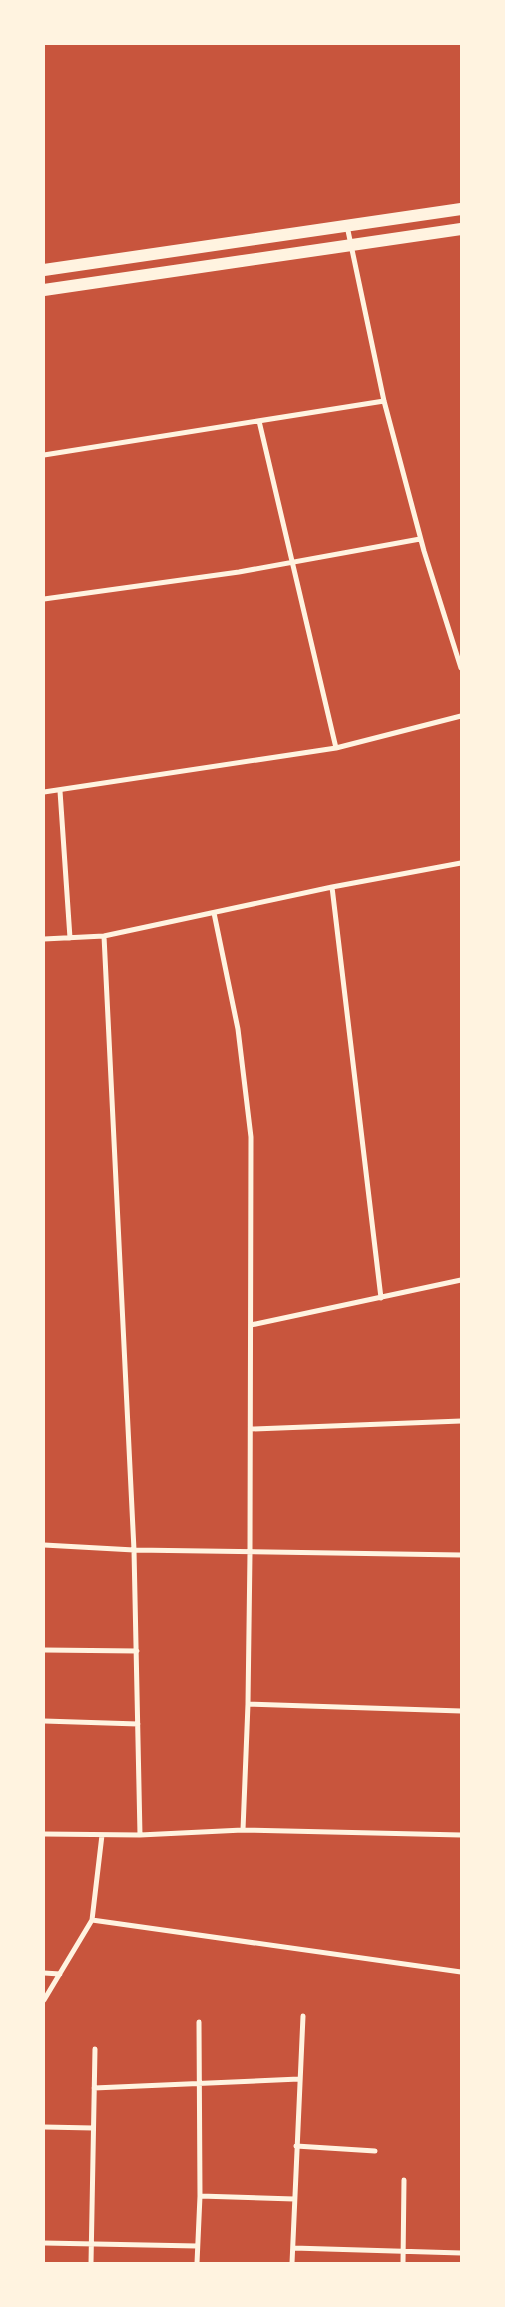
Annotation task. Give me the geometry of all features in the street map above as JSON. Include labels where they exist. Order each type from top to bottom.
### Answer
[{"type":"main road","points":[[44,270],[461,209]]},
{"type":"main road","points":[[44,290],[461,228]]},
{"type":"street","points":[[347,225],[384,401],[420,539],[461,668]]},
{"type":"street","points":[[44,455],[384,401]]},
{"type":"street","points":[[259,421],[336,748]]},
{"type":"street","points":[[44,599],[292,562],[420,539]]},
{"type":"street","points":[[44,792],[336,748],[461,716]]},
{"type":"street","points":[[60,791],[70,938]]},
{"type":"street","points":[[44,939],[104,936],[332,887],[461,863]]},
{"type":"street","points":[[332,887],[381,1298]]},
{"type":"street","points":[[214,913],[238,1029],[251,1137],[250,1553],[244,1830]]},
{"type":"street","points":[[104,936],[134,1550],[140,1835]]},
{"type":"street","points":[[251,1325],[461,1280]]},
{"type":"street","points":[[251,1429],[461,1421]]},
{"type":"street","points":[[44,1545],[134,1550],[250,1553],[461,1555]]},
{"type":"street","points":[[44,1650],[136,1651]]},
{"type":"street","points":[[248,1704],[461,1711]]},
{"type":"street","points":[[44,1721],[138,1724]]},
{"type":"street","points":[[44,1834],[140,1835],[244,1830],[461,1835]]},
{"type":"street","points":[[44,2000],[92,1920],[102,1835]]},
{"type":"street","points":[[92,1920],[461,1972]]},
{"type":"street","points":[[44,1973],[60,1974]]},
{"type":"street","points":[[292,2263],[302,2016]]},
{"type":"street","points":[[198,2263],[197,2246],[200,2196],[199,2022]]},
{"type":"street","points":[[91,2263],[95,2049]]},
{"type":"street","points":[[94,2088],[299,2079]]},
{"type":"street","points":[[44,2127],[93,2128]]},
{"type":"street","points":[[296,2146],[375,2151]]},
{"type":"street","points":[[403,2263],[404,2180]]},
{"type":"street","points":[[200,2196],[294,2199]]},
{"type":"street","points":[[44,2243],[197,2246]]},
{"type":"street","points":[[293,2248],[461,2252]]}]
